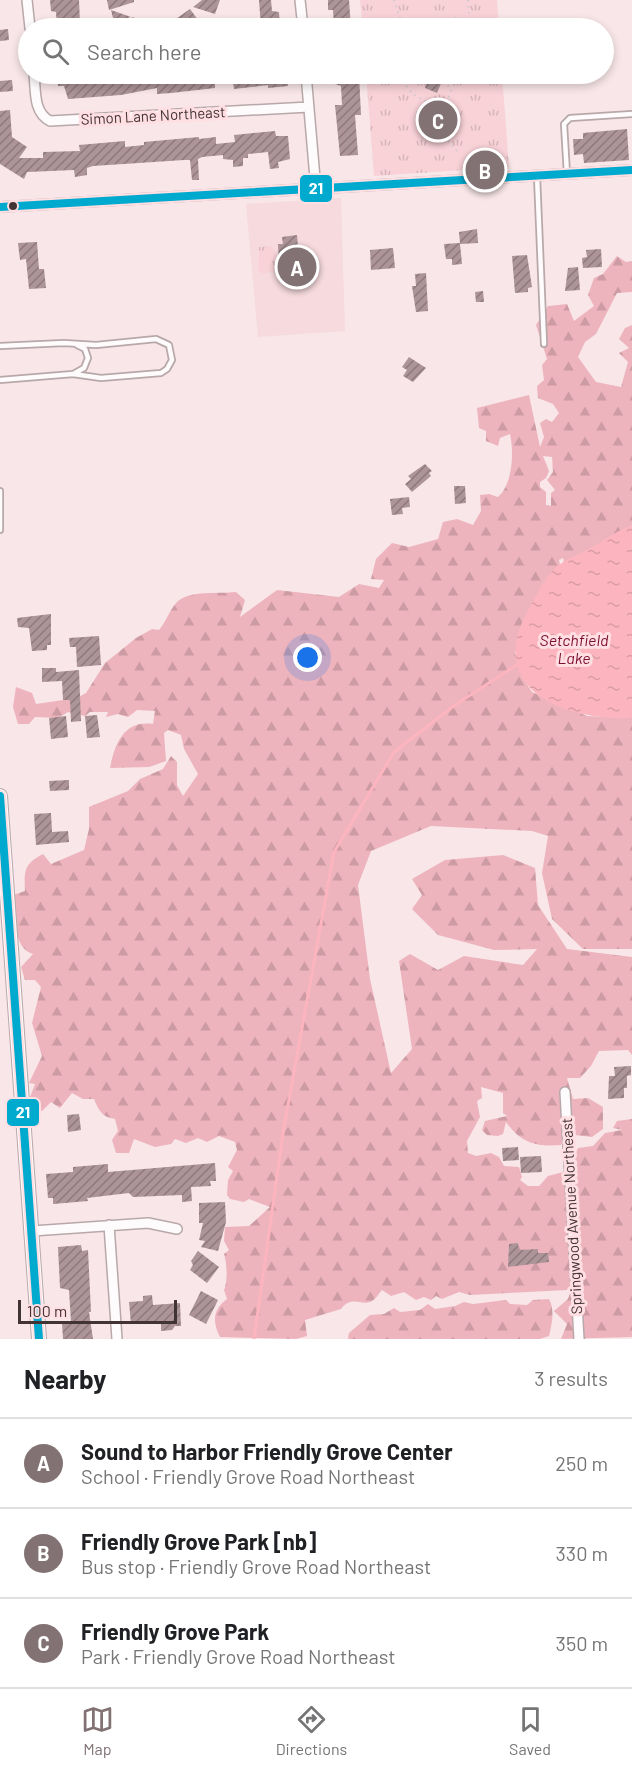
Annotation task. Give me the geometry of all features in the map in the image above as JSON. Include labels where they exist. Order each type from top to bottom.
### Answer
[{"type":"street","points":[[27,0],[29,18]]},
{"type":"street","points":[[300,0],[302,18]]},
{"type":"street","name":"Simon Lane Northeast","points":[[35,84],[38,109],[42,117],[50,121],[309,107]]},
{"type":"street","points":[[307,84],[316,190]]},
{"type":"street","points":[[0,207],[632,170]]},
{"type":"street","points":[[0,796],[39,1339]]},
{"type":"street","name":"Springwood Avenue Northeast","points":[[565,1092],[579,1339]]},
{"type":"street","points":[[32,1231],[148,1223],[177,1229]]},
{"type":"street","points":[[109,1226],[117,1339]]},
{"type":"lane","points":[[567,174],[564,124],[570,117],[632,114]]},
{"type":"lane","points":[[537,175],[544,344]]},
{"type":"lane","points":[[0,346],[96,345],[156,339],[169,345],[172,360],[167,369],[161,373],[100,378],[73,374],[0,380]]},
{"type":"lane","points":[[73,374],[84,368],[88,358],[85,349],[75,344]]},
{"type":"lane","points":[[0,491],[0,530]]},
{"type":"path","points":[[394,0],[400,18]]},
{"type":"path","points":[[468,0],[469,18]]},
{"type":"path","points":[[405,84],[409,93],[444,109]]},
{"type":"path","points":[[444,84],[453,88]]},
{"type":"path","points":[[455,84],[444,109],[443,135],[457,151]]},
{"type":"shaded area","points":[[341,198],[345,331],[258,337],[246,204]]},
{"type":"green space","points":[[360,0],[497,0],[498,18],[362,18]]},
{"type":"green space","points":[[367,84],[503,84],[509,167],[374,176]]},
{"type":"green space","points":[[271,246],[276,254],[277,270],[263,274],[259,271],[259,247]]},
{"type":"green space","points":[[617,256],[626,262],[632,261],[632,292],[617,293],[596,334],[585,342],[578,357],[596,382],[621,387],[628,362],[619,353],[629,348],[619,339],[625,328],[632,325],[632,526],[564,563],[563,558],[559,560],[560,565],[537,595],[515,653],[523,678],[532,692],[587,716],[632,718],[632,949],[583,949],[552,919],[542,873],[548,836],[532,831],[431,826],[371,851],[358,885],[370,979],[391,1073],[412,1049],[399,961],[410,954],[438,970],[464,956],[523,965],[537,949],[494,950],[438,935],[412,909],[422,895],[412,879],[445,860],[503,855],[535,868],[538,905],[567,949],[632,957],[632,1055],[628,1050],[599,1051],[591,1066],[580,1078],[567,1078],[573,1099],[588,1098],[603,1107],[603,1129],[592,1137],[566,1134],[561,1145],[530,1142],[517,1135],[506,1122],[503,1134],[487,1135],[482,1130],[485,1121],[507,1116],[503,1113],[503,1093],[481,1087],[482,1098],[477,1101],[480,1117],[467,1141],[468,1153],[476,1156],[491,1153],[499,1157],[504,1166],[519,1167],[522,1177],[520,1180],[528,1186],[539,1186],[548,1176],[567,1171],[570,1286],[567,1290],[470,1295],[459,1292],[442,1299],[436,1296],[431,1300],[424,1297],[416,1300],[404,1292],[391,1296],[382,1290],[372,1301],[349,1302],[341,1309],[305,1320],[307,1336],[296,1339],[220,1337],[215,1316],[219,1307],[227,1299],[224,1290],[227,1272],[224,1254],[229,1250],[224,1241],[225,1227],[249,1226],[270,1207],[249,1199],[244,1202],[230,1199],[227,1195],[228,1180],[233,1171],[228,1167],[237,1150],[235,1142],[219,1136],[207,1142],[198,1138],[186,1143],[175,1139],[171,1144],[155,1147],[134,1139],[129,1153],[116,1153],[112,1140],[118,1131],[115,1119],[102,1113],[94,1099],[83,1099],[72,1093],[60,1108],[51,1102],[42,1111],[35,1108],[30,1097],[35,1084],[29,1083],[42,1056],[32,1023],[41,987],[35,980],[25,980],[21,967],[33,954],[21,945],[18,937],[13,895],[25,891],[26,869],[32,861],[43,854],[51,864],[84,850],[89,829],[89,807],[128,791],[140,779],[163,769],[171,756],[177,762],[177,785],[183,796],[198,774],[184,749],[181,735],[168,730],[164,733],[166,761],[149,767],[110,768],[122,735],[135,726],[153,724],[155,711],[137,710],[128,717],[118,714],[106,717],[108,712],[90,712],[85,716],[68,712],[58,718],[35,717],[29,724],[18,724],[13,707],[16,687],[32,693],[36,704],[77,698],[86,693],[105,663],[136,638],[152,629],[159,630],[182,598],[196,594],[236,592],[245,600],[240,617],[277,590],[339,597],[359,584],[379,588],[384,580],[371,579],[376,559],[392,543],[409,547],[438,539],[443,522],[457,519],[473,525],[481,511],[480,495],[489,494],[498,497],[507,484],[512,458],[510,434],[500,438],[498,446],[486,441],[486,431],[479,428],[477,408],[529,395],[540,447],[544,437],[540,423],[546,419],[552,422],[559,413],[553,404],[538,398],[537,386],[544,380],[542,365],[547,359],[536,325],[548,306],[567,304],[574,321],[594,306],[588,295],[594,278],[603,274]],"holes":[[[543,456],[552,457],[553,472],[547,480],[555,490],[551,493],[551,506],[546,505],[546,492],[540,487],[540,482],[546,478],[549,471]]]},
{"type":"green space","points":[[632,1119],[632,1337],[561,1339],[567,1324],[554,1311],[568,1299],[574,1282],[573,1158],[578,1148],[593,1146],[605,1133],[622,1130],[613,1128],[617,1121]]},
{"type":"green space","points":[[549,1299],[552,1322],[549,1336],[540,1339],[348,1339],[349,1333],[370,1315],[384,1314],[394,1308],[400,1312],[420,1310],[428,1304],[435,1309],[464,1302],[473,1304],[506,1300],[510,1304],[527,1305],[533,1300]]},
{"type":"water","name":"Setchfield Lake","points":[[632,526],[632,718],[580,713],[557,706],[537,694],[523,679],[516,659],[518,635],[536,596],[546,579],[559,565],[616,532]]},
{"type":"building","points":[[50,0],[79,0],[80,18],[56,18],[56,12],[51,11]]},
{"type":"building","points":[[107,0],[134,0],[134,2],[109,10]]},
{"type":"building","points":[[202,0],[220,0],[215,14],[193,7]]},
{"type":"building","points":[[259,0],[271,0],[272,11],[279,12],[279,18],[260,18]]},
{"type":"building","points":[[328,0],[349,0],[350,18],[333,18],[333,10],[328,10]]},
{"type":"building","points":[[190,9],[197,18],[177,18]]},
{"type":"building","points":[[111,10],[131,17],[128,18],[113,18]]},
{"type":"building","points":[[8,29],[9,40],[0,41],[0,30]]},
{"type":"building","points":[[12,80],[13,91],[0,92],[0,81]]},
{"type":"building","points":[[58,84],[215,84],[215,88],[157,94],[157,88],[121,95],[68,99],[64,86],[58,86]]},
{"type":"building","points":[[233,84],[288,84],[288,86],[268,88],[268,85],[234,89]]},
{"type":"building","points":[[335,84],[359,84],[361,115],[355,115],[358,155],[340,156],[335,105],[342,105],[341,86]]},
{"type":"building","points":[[426,84],[441,84],[437,93],[425,88]]},
{"type":"building","points":[[10,110],[12,137],[27,147],[19,158],[43,158],[43,152],[80,151],[79,145],[125,141],[125,147],[144,145],[144,142],[199,137],[199,139],[216,137],[216,144],[235,142],[234,135],[275,131],[276,136],[288,136],[290,159],[278,162],[279,168],[270,169],[268,152],[248,154],[248,158],[243,158],[243,166],[233,167],[233,160],[223,159],[223,155],[202,157],[198,159],[199,180],[192,180],[190,160],[93,166],[87,168],[87,175],[75,177],[74,170],[27,172],[24,179],[0,164],[0,111]]},
{"type":"building","points":[[627,129],[629,160],[584,163],[583,154],[574,155],[573,139],[583,139],[583,133]]},
{"type":"building","points":[[477,229],[478,243],[460,244],[462,264],[452,265],[452,259],[446,259],[444,244],[460,243],[459,232]]},
{"type":"building","points":[[297,235],[298,247],[300,246],[300,267],[285,268],[285,261],[279,262],[278,244],[283,244],[282,237]]},
{"type":"building","points":[[37,242],[39,269],[44,269],[46,288],[29,289],[26,259],[20,260],[18,243]]},
{"type":"building","points":[[393,248],[395,268],[371,270],[370,250]]},
{"type":"building","points":[[601,249],[602,267],[583,268],[582,258],[587,257],[586,250]]},
{"type":"building","points":[[527,255],[532,287],[528,288],[528,292],[515,293],[512,256]]},
{"type":"building","points":[[578,267],[580,290],[565,291],[568,268]]},
{"type":"building","points":[[426,273],[428,311],[416,312],[412,286],[416,286],[415,274]]},
{"type":"building","points":[[483,291],[484,302],[476,302],[475,292]]},
{"type":"building","points":[[409,357],[426,368],[413,382],[403,376],[407,370],[402,367]]},
{"type":"building","points":[[425,464],[432,471],[429,473],[431,476],[412,492],[405,484],[411,479],[408,476]]},
{"type":"building","points":[[454,486],[465,486],[466,503],[455,504]]},
{"type":"building","points":[[409,497],[410,507],[402,508],[403,514],[392,515],[390,499]]},
{"type":"building","points":[[51,614],[51,645],[47,645],[47,650],[32,651],[29,628],[18,627],[17,618]]},
{"type":"building","points":[[99,636],[101,665],[77,667],[76,647],[70,647],[69,638]]},
{"type":"building","points":[[42,668],[56,668],[56,672],[79,670],[81,721],[71,722],[70,700],[63,700],[62,681],[42,682]]},
{"type":"building","points":[[97,715],[100,737],[87,738],[85,716]]},
{"type":"building","points":[[66,716],[68,737],[51,739],[49,718]]},
{"type":"building","points":[[69,780],[69,790],[50,791],[49,781]]},
{"type":"building","points":[[51,813],[52,832],[68,831],[69,842],[36,845],[34,814]]},
{"type":"building","points":[[631,1066],[631,1075],[627,1076],[627,1088],[624,1088],[624,1098],[608,1099],[609,1076],[615,1076],[614,1067]]},
{"type":"building","points":[[79,1114],[81,1130],[68,1132],[67,1115]]},
{"type":"building","points":[[518,1147],[519,1160],[503,1161],[502,1148]]},
{"type":"building","points":[[541,1156],[542,1172],[521,1173],[520,1157]]},
{"type":"building","points":[[215,1163],[216,1181],[210,1181],[211,1186],[191,1187],[192,1201],[182,1202],[182,1195],[133,1197],[129,1193],[87,1198],[88,1201],[53,1204],[53,1198],[48,1198],[46,1174],[73,1172],[73,1167],[108,1164],[108,1172]]},
{"type":"building","points":[[225,1202],[226,1222],[218,1251],[201,1247],[205,1241],[199,1240],[203,1223],[199,1223],[199,1203]]},
{"type":"building","points":[[518,1243],[519,1250],[538,1249],[538,1253],[548,1253],[549,1262],[508,1267],[509,1244]]},
{"type":"building","points":[[81,1245],[82,1251],[88,1250],[91,1312],[89,1312],[93,1339],[63,1339],[62,1323],[71,1322],[69,1290],[60,1288],[58,1247]]},
{"type":"building","points":[[198,1251],[219,1267],[207,1283],[190,1270],[193,1265],[191,1261]]},
{"type":"building","points":[[201,1291],[218,1300],[206,1324],[189,1315]]},
{"type":"building","points":[[152,1295],[153,1305],[180,1303],[181,1326],[161,1331],[161,1321],[131,1324],[129,1302],[143,1301],[143,1296]]},
{"type":"waterway","points":[[254,1339],[284,1127],[334,852],[394,752],[455,705],[518,664]]},
{"type":"transit line","name":"21","points":[[0,207],[632,170]]},
{"type":"transit line","name":"21","points":[[0,796],[39,1339]]},
{"type":"place","name":"Friendly Grove Park","points":[[438,120]]},
{"type":"place","name":"Friendly Grove Park [nb]","points":[[485,170]]},
{"type":"place","name":"Sound to Harbor Friendly Grove Center","points":[[297,267]]}]
